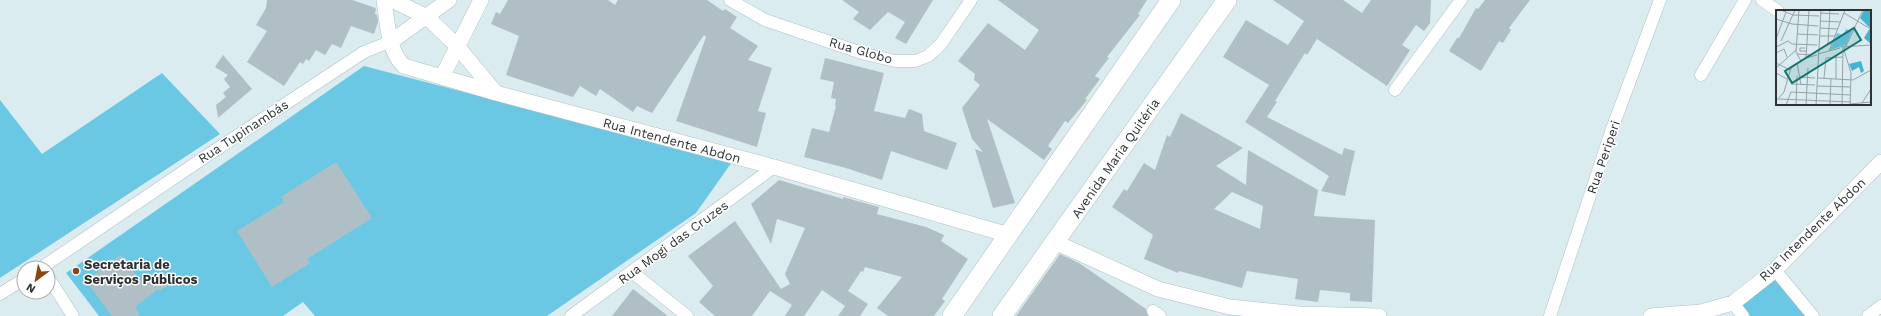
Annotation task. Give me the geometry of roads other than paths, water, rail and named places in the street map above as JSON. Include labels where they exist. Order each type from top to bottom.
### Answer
[{"type":"main road","points":[[952,316],[1171,0]]},
{"type":"main road","name":"Avenida Maria Quitéria","points":[[1002,316],[1227,0]]},
{"type":"street","name":"Rua Intendente Abdon","points":[[384,0],[392,41],[392,50],[404,66],[496,93],[774,167],[1009,235]]},
{"type":"street","points":[[392,0],[427,17],[458,46],[496,93]]},
{"type":"street","name":"Rua Tupinambás","points":[[56,261],[202,159],[364,52],[392,41],[449,0]]},
{"type":"street","points":[[442,77],[481,0]]},
{"type":"street","name":"Rua Globo","points":[[730,0],[765,20],[865,54],[895,61],[915,61],[928,56],[941,44],[971,0]]},
{"type":"street","points":[[1395,90],[1461,0]]},
{"type":"street","points":[[1701,75],[1745,0]]},
{"type":"street","points":[[1762,0],[1777,10]]},
{"type":"street","name":"Rua Periperi","points":[[1550,316],[1656,2]]},
{"type":"street","name":"Rua Intendente Abdon","points":[[1650,316],[1701,312],[1733,303],[1774,270],[1881,162]]},
{"type":"street","name":"Rua Mogi das Cruzes","points":[[571,316],[774,167]]},
{"type":"street","points":[[1055,242],[1158,288],[1230,307],[1298,315],[1379,316]]},
{"type":"street","points":[[1774,270],[1813,316]]},
{"type":"street","points":[[632,272],[687,316]]},
{"type":"street","points":[[0,294],[16,284]]},
{"type":"street","points":[[56,290],[73,316]]},
{"type":"street","points":[[1733,303],[1743,316]]},
{"type":"street","points":[[1868,316],[1881,306]]},
{"type":"place","name":"Secretaria de Serviços Públicos","points":[[76,271]]}]
